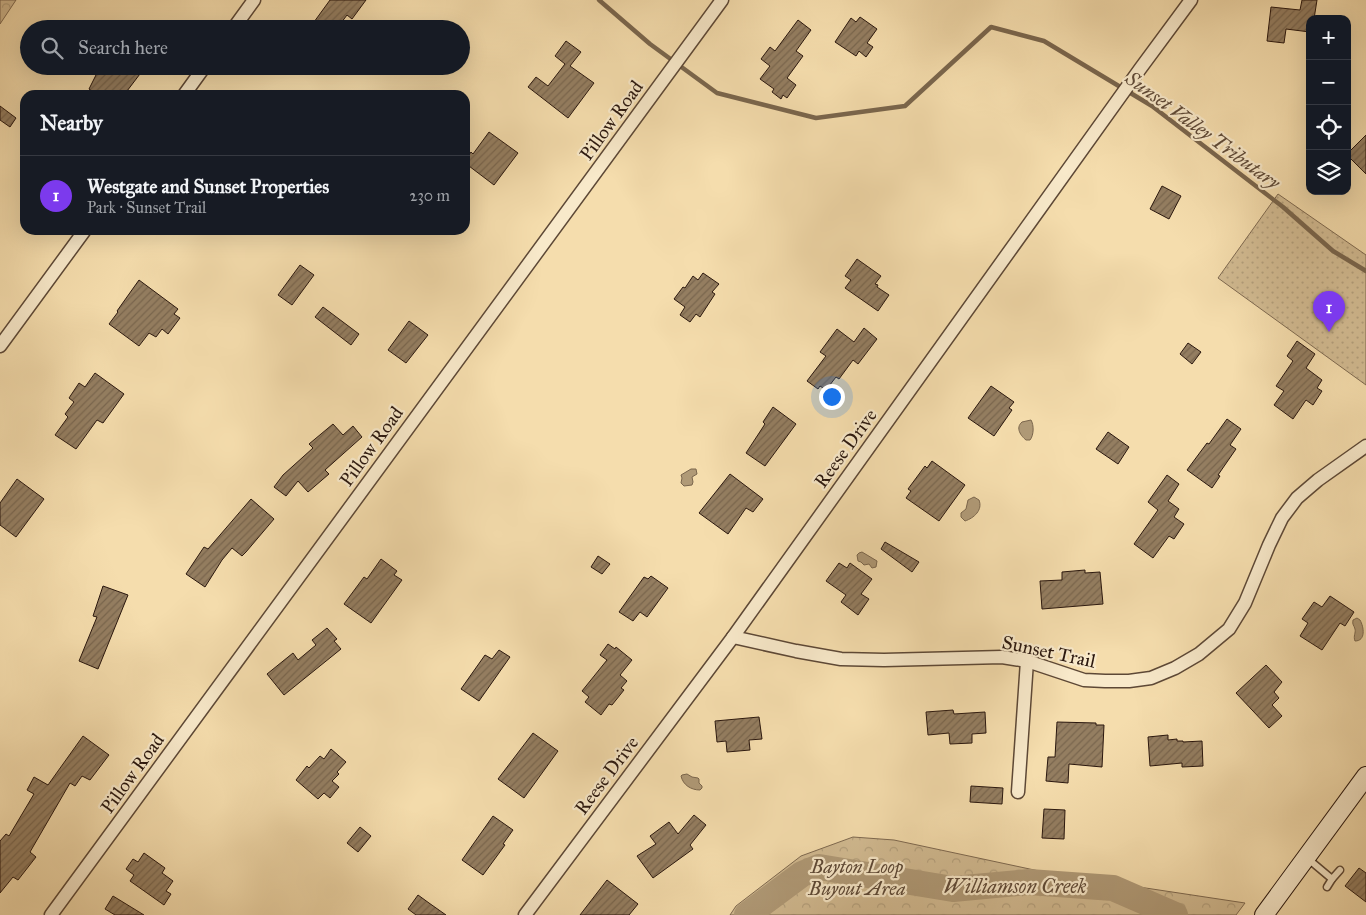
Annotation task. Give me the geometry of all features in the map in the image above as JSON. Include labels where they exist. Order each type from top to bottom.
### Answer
[{"type":"main road","points":[[1267,910],[1366,776]]},
{"type":"street","points":[[240,20],[254,0]]},
{"type":"street","name":"Pillow Road","points":[[51,915],[722,0]]},
{"type":"street","name":"Reese Drive","points":[[525,915],[732,637],[1191,0]]},
{"type":"street","points":[[188,90],[198,75]]},
{"type":"street","points":[[0,346],[81,235]]},
{"type":"street","name":"Sunset Trail","points":[[732,637],[841,659],[884,660],[1002,657],[1027,661],[1084,680],[1129,681],[1151,678],[1175,668],[1199,654],[1229,629],[1246,604],[1269,545],[1282,518],[1297,498],[1318,480],[1366,446]]},
{"type":"street","points":[[1018,792],[1027,661]]},
{"type":"lane","points":[[1306,858],[1332,879]]},
{"type":"lane","points":[[1327,887],[1340,870]]},
{"type":"green space","points":[[0,0],[16,0],[0,24]]},
{"type":"green space","points":[[1278,194],[1366,255],[1366,385],[1218,278]]},
{"type":"green space","name":"Bayton Loop Buyout Area","points":[[853,837],[894,840],[1053,874],[1245,903],[1236,915],[730,915],[736,906],[801,856]]},
{"type":"shaded area","points":[[1031,420],[1033,427],[1032,435],[1030,440],[1026,440],[1021,434],[1019,427],[1022,422]]},
{"type":"shaded area","points":[[691,469],[696,469],[697,474],[692,477],[692,485],[684,486],[681,483],[681,475]]},
{"type":"shaded area","points":[[974,497],[979,500],[979,510],[972,518],[965,521],[961,517],[961,513],[966,509],[968,500]]},
{"type":"shaded area","points":[[862,552],[877,561],[876,567],[872,568],[869,564],[864,565],[858,561],[857,555]]},
{"type":"shaded area","points":[[1357,618],[1360,620],[1363,633],[1361,639],[1355,641],[1353,620]]},
{"type":"shaded area","points":[[687,774],[699,779],[699,783],[702,786],[700,790],[691,788],[684,782],[681,776]]},
{"type":"building","points":[[330,0],[366,0],[352,19],[347,15],[343,20],[315,20]]},
{"type":"building","points":[[1302,0],[1317,0],[1315,15],[1306,15],[1306,32],[1286,29],[1284,43],[1267,41],[1271,7],[1300,10]]},
{"type":"building","points":[[860,17],[877,29],[867,43],[873,47],[866,57],[859,51],[856,56],[835,42],[851,18],[856,22]]},
{"type":"building","points":[[798,20],[811,30],[796,51],[803,56],[787,78],[796,85],[787,98],[783,95],[781,99],[772,92],[774,89],[760,79],[770,66],[761,59],[770,47],[775,51]]},
{"type":"building","points":[[566,41],[581,52],[570,66],[594,83],[568,118],[528,87],[536,77],[548,86],[565,64],[555,56]]},
{"type":"building","points":[[96,75],[139,75],[128,90],[89,89]]},
{"type":"building","points":[[0,106],[16,118],[10,127],[0,120]]},
{"type":"building","points":[[489,132],[518,153],[494,185],[470,167],[470,153],[471,152],[473,154]]},
{"type":"building","points":[[1366,135],[1366,174],[1351,159],[1351,150]]},
{"type":"building","points":[[1162,186],[1181,196],[1169,219],[1150,209]]},
{"type":"building","points":[[857,259],[881,276],[875,284],[889,295],[878,311],[845,288],[851,280],[845,276]]},
{"type":"building","points":[[300,265],[314,275],[292,305],[278,295]]},
{"type":"building","points":[[703,273],[719,284],[712,292],[715,294],[700,317],[696,314],[690,322],[680,315],[685,307],[674,299],[693,276],[698,280]]},
{"type":"building","points":[[139,280],[178,309],[174,314],[180,318],[168,334],[162,329],[156,337],[149,333],[139,346],[109,324]]},
{"type":"building","points":[[323,307],[359,334],[351,345],[315,317]]},
{"type":"building","points":[[409,321],[428,335],[406,363],[388,350]]},
{"type":"building","points":[[864,328],[877,339],[858,364],[853,360],[839,379],[836,377],[826,390],[820,386],[818,389],[807,381],[826,356],[820,352],[837,329],[854,342]]},
{"type":"building","points":[[1297,341],[1315,354],[1306,368],[1322,380],[1317,388],[1322,391],[1313,405],[1306,400],[1293,419],[1274,405],[1284,391],[1276,386],[1293,361],[1287,356]]},
{"type":"building","points":[[1188,343],[1201,352],[1192,364],[1180,354]]},
{"type":"building","points":[[95,373],[124,394],[103,423],[97,420],[76,449],[55,435],[68,417],[65,414],[74,402],[69,398],[79,383],[85,387]]},
{"type":"building","points":[[991,386],[1014,402],[1009,408],[1012,410],[994,436],[968,418]]},
{"type":"building","points":[[773,407],[796,424],[765,466],[746,453],[765,424],[763,422]]},
{"type":"building","points":[[1227,419],[1241,429],[1230,445],[1236,449],[1218,475],[1220,476],[1212,488],[1187,470]]},
{"type":"building","points":[[333,424],[343,435],[353,426],[362,437],[325,470],[329,474],[308,492],[298,481],[286,496],[274,487],[283,475],[313,448],[309,444]]},
{"type":"building","points":[[1108,432],[1129,447],[1118,464],[1096,449]]},
{"type":"building","points":[[932,461],[965,485],[939,521],[906,498],[911,491],[908,489],[925,466],[927,468]]},
{"type":"building","points":[[730,474],[763,499],[753,512],[746,508],[728,534],[699,513]]},
{"type":"building","points":[[1167,475],[1179,484],[1168,501],[1179,509],[1174,517],[1184,524],[1174,539],[1169,536],[1153,558],[1134,544],[1158,510],[1148,502]]},
{"type":"building","points":[[17,479],[44,499],[16,537],[0,525],[0,503]]},
{"type":"building","points":[[251,499],[274,519],[242,556],[232,548],[205,587],[186,574],[204,547],[208,549]]},
{"type":"building","points":[[885,542],[919,562],[912,572],[881,549]]},
{"type":"building","points":[[598,556],[610,564],[602,574],[591,567]]},
{"type":"building","points":[[381,559],[397,571],[394,575],[402,580],[371,623],[344,604],[364,577],[367,579]]},
{"type":"building","points":[[839,563],[847,568],[850,563],[872,579],[861,594],[869,599],[858,615],[841,602],[846,595],[826,581]]},
{"type":"building","points":[[1085,570],[1085,573],[1100,572],[1103,604],[1042,609],[1040,581],[1062,580],[1062,572]]},
{"type":"building","points":[[651,576],[668,588],[647,617],[640,612],[633,621],[619,612],[644,577],[648,579]]},
{"type":"building","points":[[103,586],[128,595],[98,669],[79,661],[97,617],[93,616]]},
{"type":"building","points":[[1330,596],[1354,612],[1345,626],[1340,623],[1322,650],[1300,636],[1308,623],[1302,619],[1314,602],[1322,607]]},
{"type":"building","points":[[327,628],[337,639],[334,641],[341,649],[284,695],[267,674],[293,653],[298,660],[316,645],[312,640]]},
{"type":"building","points":[[608,644],[615,649],[616,647],[632,660],[620,675],[627,681],[621,688],[624,690],[612,705],[609,704],[601,715],[585,702],[589,697],[582,691],[607,660],[600,655]]},
{"type":"building","points":[[499,650],[510,657],[479,701],[461,689],[485,655],[492,659]]},
{"type":"building","points":[[1266,665],[1282,682],[1274,692],[1279,698],[1272,705],[1282,716],[1269,728],[1236,693]]},
{"type":"building","points":[[953,710],[954,714],[985,712],[986,733],[972,734],[972,743],[950,744],[949,733],[928,735],[926,712]]},
{"type":"building","points":[[759,717],[762,739],[749,740],[750,750],[727,752],[726,741],[717,742],[715,721]]},
{"type":"building","points":[[1057,722],[1104,725],[1102,767],[1069,764],[1068,783],[1046,781],[1048,757],[1055,757]]},
{"type":"building","points":[[533,733],[558,751],[524,798],[498,779]]},
{"type":"building","points":[[1168,735],[1168,740],[1177,739],[1177,741],[1183,742],[1202,741],[1203,766],[1182,767],[1182,763],[1150,766],[1148,737]]},
{"type":"building","points":[[83,736],[109,755],[90,780],[82,776],[75,786],[70,783],[30,852],[36,857],[18,880],[13,877],[0,893],[0,841],[6,834],[9,836],[34,794],[27,790],[34,777],[48,785]]},
{"type":"building","points":[[331,749],[346,762],[332,781],[339,787],[330,798],[324,793],[318,799],[296,780],[307,766],[309,768],[320,756],[324,759]]},
{"type":"building","points":[[971,786],[1003,788],[1002,804],[970,802]]},
{"type":"building","points":[[1044,809],[1065,810],[1064,839],[1042,838]]},
{"type":"building","points":[[694,815],[706,825],[690,845],[693,849],[653,878],[637,856],[656,844],[650,836],[669,822],[678,834]]},
{"type":"building","points":[[493,816],[513,830],[503,844],[505,845],[483,875],[462,860]]},
{"type":"building","points":[[360,827],[371,836],[358,852],[347,843]]},
{"type":"building","points":[[144,853],[165,868],[162,873],[173,881],[166,891],[171,894],[164,905],[130,881],[134,875],[126,869],[133,859],[138,862]]},
{"type":"building","points":[[1359,868],[1366,873],[1366,902],[1345,886]]},
{"type":"building","points":[[607,880],[638,904],[629,915],[580,915]]},
{"type":"building","points":[[418,895],[446,915],[416,915],[408,909]]},
{"type":"building","points":[[113,896],[144,915],[115,915],[105,909]]},
{"type":"waterway","name":"Sunset Valley Tributary","points":[[599,0],[650,44],[717,93],[816,118],[905,106],[991,27],[1044,41],[1152,106],[1283,207],[1333,251],[1366,271]]},
{"type":"waterway","name":"Williamson Creek","points":[[747,915],[802,874],[819,867],[953,889],[1029,882],[1113,888],[1175,915]]},
{"type":"place","name":"Westgate and Sunset Properties","points":[[1329,332]]}]
